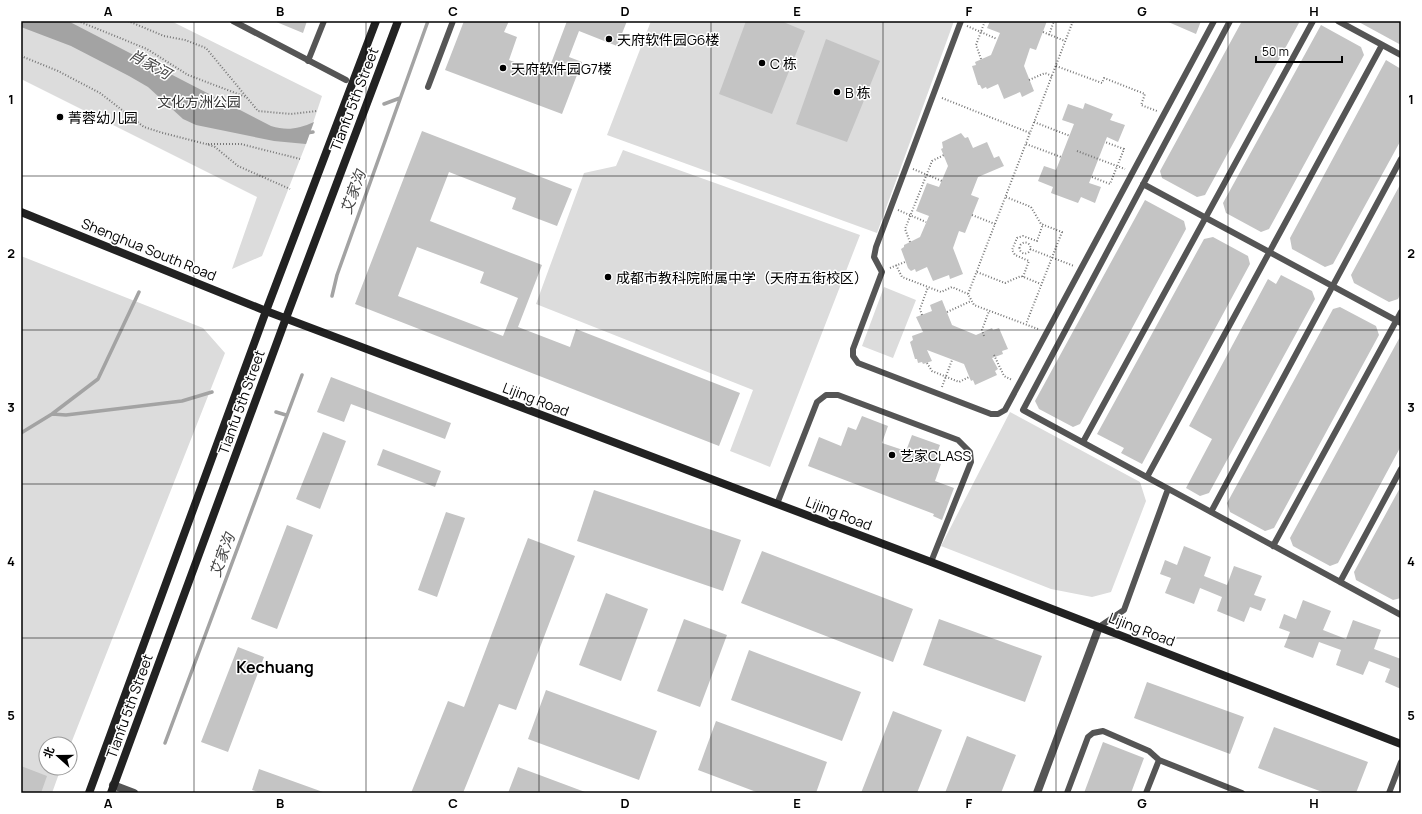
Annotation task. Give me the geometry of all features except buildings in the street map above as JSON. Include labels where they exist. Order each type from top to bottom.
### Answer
[{"type":"street","name":"Tianfu 5th Street","points":[[89,793],[266,311],[376,21]]},
{"type":"street","name":"Tianfu 5th Street","points":[[112,789],[286,318],[398,21]]},
{"type":"street","name":"Shenghua South Road","points":[[21,212],[266,311]]},
{"type":"street","name":"Lijing Road","points":[[266,311],[931,562],[1401,744]]},
{"type":"street","points":[[1037,793],[1099,627]]},
{"type":"street","points":[[112,789],[134,793]]},
{"type":"lane","points":[[232,21],[346,80]]},
{"type":"lane","points":[[308,61],[324,21]]},
{"type":"lane","points":[[428,87],[453,21]]},
{"type":"lane","points":[[961,22],[876,246],[874,257],[882,272],[852,349],[853,356],[858,363],[991,414],[998,414],[1005,410],[1214,21]]},
{"type":"lane","points":[[1230,21],[1023,410],[1401,615]]},
{"type":"lane","points":[[1083,442],[1313,21]]},
{"type":"lane","points":[[1338,21],[1401,55]]},
{"type":"lane","points":[[1147,477],[1382,45]]},
{"type":"lane","points":[[1211,512],[1401,159]]},
{"type":"lane","points":[[1144,184],[1399,322]]},
{"type":"lane","points":[[1273,546],[1399,322],[1401,312]]},
{"type":"lane","points":[[777,504],[816,402],[821,397],[832,394],[958,440],[970,452],[971,462],[931,562]]},
{"type":"lane","points":[[1340,582],[1401,469]]},
{"type":"lane","points":[[1099,627],[1124,610],[1168,488]]},
{"type":"lane","points":[[1067,793],[1088,736],[1093,732],[1103,731],[1149,751],[1159,760],[1242,793]]},
{"type":"lane","points":[[1146,793],[1159,760]]},
{"type":"lane","points":[[1389,793],[1401,762]]},
{"type":"path","points":[[78,21],[147,49],[188,75],[247,97]]},
{"type":"path","points":[[128,21],[164,36],[185,40],[206,48],[258,111],[291,114],[317,111]]},
{"type":"path","points":[[981,59],[976,45],[985,21]]},
{"type":"path","points":[[1049,35],[1054,21]]},
{"type":"path","points":[[968,294],[1074,21]]},
{"type":"path","points":[[961,22],[998,39]]},
{"type":"path","points":[[1043,32],[1066,41]]},
{"type":"path","points":[[21,56],[58,72],[100,93],[144,126],[163,133],[215,147],[243,169],[290,190]]},
{"type":"path","points":[[1056,66],[1102,83],[1104,78],[1145,94],[1141,105],[1164,114]]},
{"type":"path","points":[[1029,80],[1045,73],[1052,76]]},
{"type":"path","points":[[933,94],[1030,133]]},
{"type":"path","points":[[1034,122],[1070,136]]},
{"type":"path","points":[[1092,177],[1110,184],[1124,149],[1105,142]]},
{"type":"path","points":[[206,144],[241,144],[300,159]]},
{"type":"path","points":[[1026,144],[1061,157]]},
{"type":"path","points":[[1077,152],[1132,172]]},
{"type":"path","points":[[910,242],[905,229],[926,175],[932,161],[944,155]]},
{"type":"path","points":[[906,166],[942,181]]},
{"type":"path","points":[[1006,197],[1031,207],[1041,224],[1062,232],[1026,324]]},
{"type":"path","points":[[890,206],[926,222]]},
{"type":"path","points":[[972,215],[995,224]]},
{"type":"path","points":[[1023,277],[1029,261],[1015,255],[1012,250],[1017,238],[1023,236],[1037,241],[1043,224]]},
{"type":"path","points":[[1020,246],[1022,243],[1027,242],[1029,238]]},
{"type":"path","points":[[1027,242],[1030,245],[1030,250]]},
{"type":"path","points":[[1015,244],[1020,246]]},
{"type":"path","points":[[1020,246],[1019,249],[1023,253]]},
{"type":"path","points":[[1030,250],[1081,269]]},
{"type":"path","points":[[1021,258],[1023,253],[1030,250]]},
{"type":"path","points":[[882,272],[905,262]]},
{"type":"path","points":[[896,265],[902,277],[941,292],[952,288],[968,294],[974,305],[1047,332]]},
{"type":"path","points":[[977,272],[1005,283],[1023,277],[1041,284]]},
{"type":"path","points":[[922,315],[920,309],[928,287]]},
{"type":"path","points":[[947,312],[972,300]]},
{"type":"path","points":[[984,336],[982,330],[990,311]]},
{"type":"path","points":[[994,355],[1004,376],[1019,384]]},
{"type":"path","points":[[939,394],[952,360]]},
{"type":"path","points":[[927,363],[932,372],[959,382],[969,377]]},
{"type":"green space","name":"文化方洲公园","points":[[21,21],[171,21],[322,96],[306,144],[262,256],[232,269],[257,197],[21,79]]},
{"type":"green space","points":[[651,21],[954,21],[877,233],[607,135]]},
{"type":"green space","points":[[623,150],[860,235],[770,467],[730,451],[753,390],[536,304],[584,173],[616,166]]},
{"type":"green space","points":[[21,256],[203,328],[225,353],[74,736],[38,736],[38,776],[58,776],[52,793],[21,793]]},
{"type":"green space","points":[[884,287],[916,300],[893,358],[862,346]]},
{"type":"green space","points":[[1010,412],[1140,482],[1146,501],[1111,592],[1092,597],[1051,589],[941,546]]},
{"type":"water","points":[[21,21],[68,21],[271,126],[292,128],[314,122],[306,144],[274,141],[196,125],[183,119],[148,87],[71,46],[21,27]]},
{"type":"waterway","name":"艾家沟","points":[[332,296],[337,275],[428,21]]},
{"type":"waterway","name":"肖家河","points":[[384,104],[400,98]]},
{"type":"waterway","name":"肖家河","points":[[306,133],[313,132]]},
{"type":"waterway","points":[[21,433],[52,414],[98,379],[139,292]]},
{"type":"waterway","name":"艾家沟","points":[[165,743],[302,375]]},
{"type":"waterway","points":[[52,414],[66,415],[182,401],[212,392]]},
{"type":"waterway","points":[[276,412],[286,415]]},
{"type":"place","name":"天府软件园G6楼","points":[[609,39]]},
{"type":"place","name":"C 栋","points":[[762,63]]},
{"type":"place","name":"天府软件园G7楼","points":[[503,68]]},
{"type":"place","name":"B 栋","points":[[837,92]]},
{"type":"place","name":"菁蓉幼儿园","points":[[60,117]]},
{"type":"place","name":"成都市教科院附属中学（天府五街校区）","points":[[608,277]]},
{"type":"place","name":"艺家CLASS","points":[[892,455]]},
{"type":"district","name":"Kechuang","points":[[275,667]]}]
